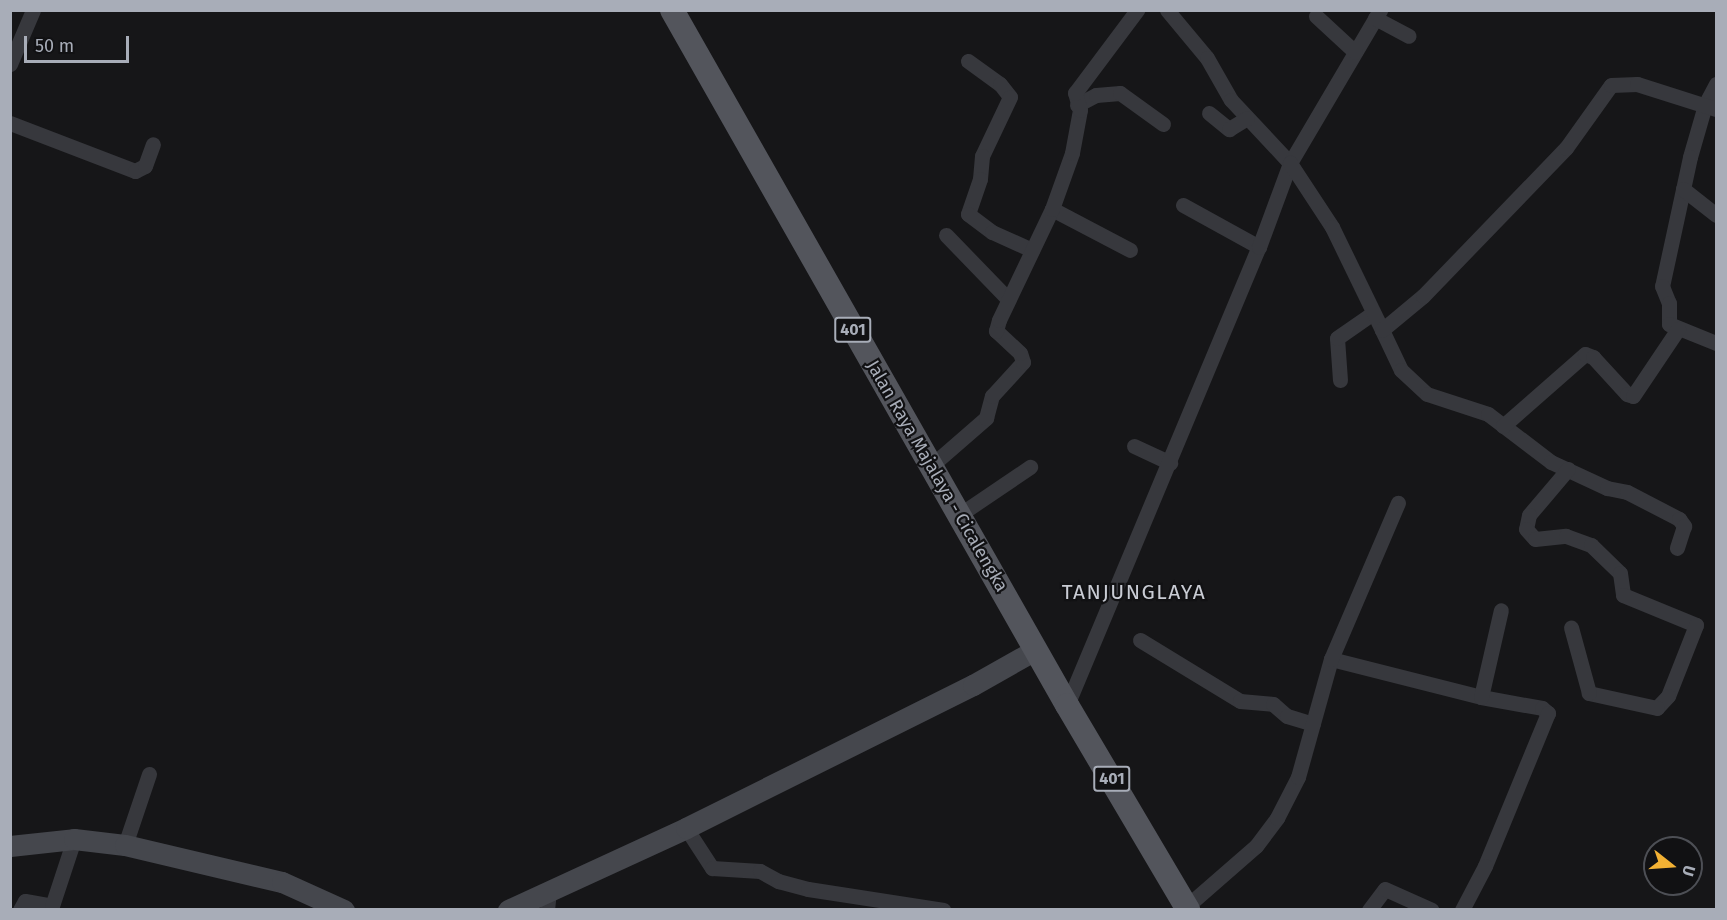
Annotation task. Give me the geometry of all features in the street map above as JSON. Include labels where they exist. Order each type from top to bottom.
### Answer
[{"type":"main road","name":"Jalan Raya Majalaya - Cicalengka","points":[[672,10],[1035,650],[1187,908]]},
{"type":"street","points":[[10,64],[33,10]]},
{"type":"street","points":[[932,465],[986,418],[992,396],[1023,362],[1020,353],[996,331],[1008,299],[1052,209],[1072,153],[1077,105],[1075,93],[1137,10]]},
{"type":"street","points":[[1167,10],[1208,58],[1226,93],[1290,163],[1314,196],[1401,370],[1427,394],[1488,414],[1551,462],[1679,519],[1684,526],[1677,548]]},
{"type":"street","points":[[1067,705],[1260,246],[1290,163],[1377,14],[1409,36]]},
{"type":"street","points":[[1316,16],[1355,52]]},
{"type":"street","points":[[968,61],[1000,84],[1010,97],[982,156],[980,179],[968,214],[992,232],[1032,250]]},
{"type":"street","points":[[1382,330],[1423,296],[1566,148],[1611,85],[1637,84],[1711,107]]},
{"type":"street","points":[[1716,84],[1711,107],[1683,189],[1662,286],[1669,303],[1667,320],[1678,330],[1716,343]]},
{"type":"street","points":[[1077,105],[1096,95],[1120,93],[1163,124]]},
{"type":"street","points":[[1209,113],[1229,129],[1247,118]]},
{"type":"street","points":[[10,123],[135,171],[145,166],[153,144]]},
{"type":"street","points":[[1683,189],[1716,215]]},
{"type":"street","points":[[1183,205],[1260,246]]},
{"type":"street","points":[[1052,209],[1130,250]]},
{"type":"street","points":[[946,235],[1008,299]]},
{"type":"street","points":[[1340,380],[1337,338],[1373,313]]},
{"type":"street","points":[[1503,426],[1585,354],[1593,357],[1627,394],[1633,396],[1678,330]]},
{"type":"street","points":[[1134,446],[1170,462]]},
{"type":"street","points":[[959,515],[1029,467]]},
{"type":"street","points":[[1568,469],[1529,515],[1526,529],[1535,539],[1566,536],[1591,545],[1620,573],[1623,596],[1696,625],[1668,696],[1657,708],[1589,693],[1571,627]]},
{"type":"street","points":[[1187,908],[1256,846],[1277,818],[1298,777],[1331,660],[1398,503]]},
{"type":"street","points":[[1480,697],[1501,610]]},
{"type":"street","points":[[1140,640],[1240,701],[1273,704],[1287,716],[1313,724]]},
{"type":"street","points":[[508,909],[548,900],[686,828],[973,685],[1035,650]]},
{"type":"street","points":[[1331,660],[1480,697],[1542,708],[1548,716],[1462,909]]},
{"type":"street","points":[[125,845],[149,774]]},
{"type":"street","points":[[686,828],[712,868],[760,871],[778,881],[808,889],[943,909]]},
{"type":"street","points":[[20,909],[25,901],[56,908],[74,839]]},
{"type":"street","points":[[10,846],[74,839],[125,845],[282,882],[344,909]]},
{"type":"street","points":[[1369,909],[1385,889],[1432,909]]},
{"type":"district","name":"TANJUNGLAYA","points":[[1134,592]]}]
